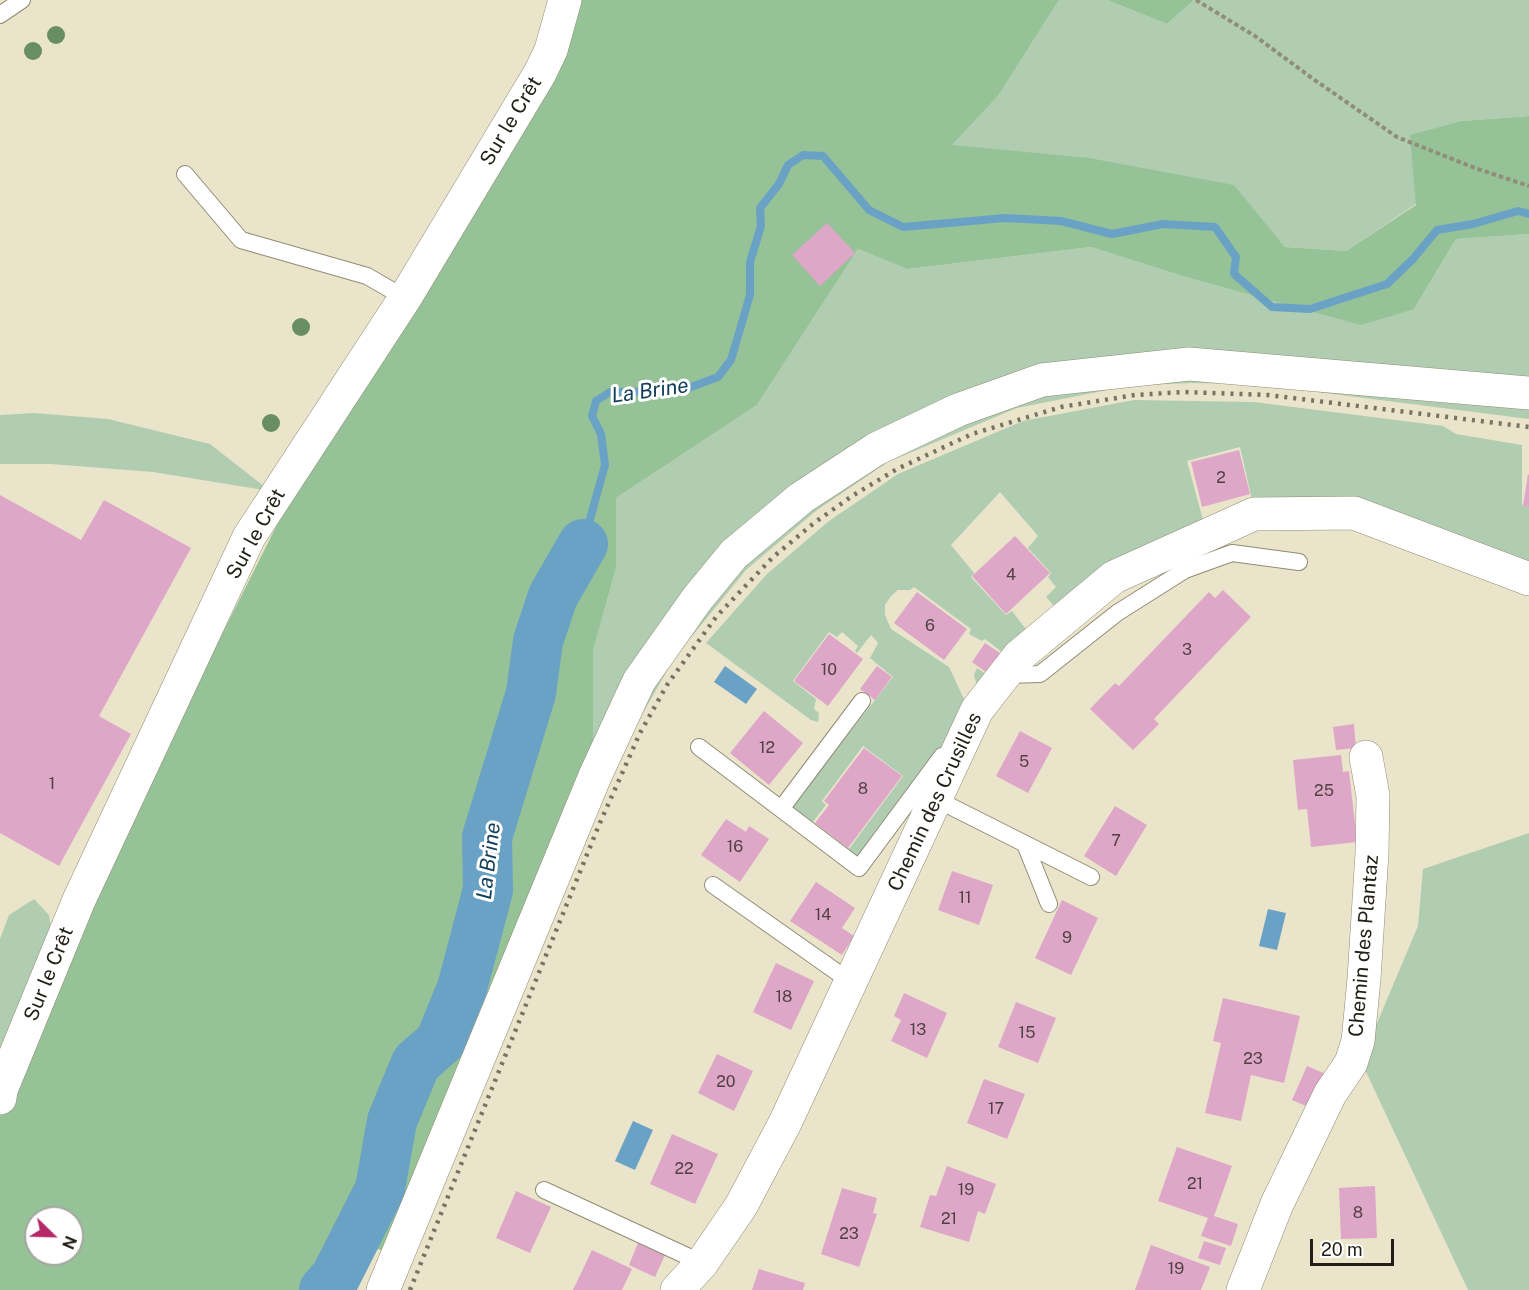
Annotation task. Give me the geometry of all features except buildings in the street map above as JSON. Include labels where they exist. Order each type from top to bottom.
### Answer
[{"type":"street","name":"Sur le Crêt","points":[[0,1098],[1,1090],[79,900],[249,537],[405,298],[540,73],[551,50],[565,0]]},
{"type":"street","points":[[383,1290],[594,776],[639,681],[697,599],[734,554],[801,498],[876,449],[957,410],[1042,380],[1189,364],[1529,393]]},
{"type":"street","name":"Chemin des Crusilles","points":[[677,1290],[702,1263],[741,1206],[785,1123],[977,710],[1019,656],[1114,577],[1254,514],[1354,513],[1529,579]]},
{"type":"street","name":"Chemin des Plantaz","points":[[1243,1290],[1277,1204],[1330,1094],[1351,1063],[1358,1041],[1372,852],[1373,796],[1366,757]]},
{"type":"lane","points":[[0,15],[22,0]]},
{"type":"lane","points":[[185,174],[241,240],[367,276],[405,298]]},
{"type":"lane","points":[[1005,675],[1040,674],[1117,613],[1185,570],[1232,553],[1299,562]]},
{"type":"lane","points":[[781,809],[862,701]]},
{"type":"lane","points":[[699,747],[859,868],[977,710]]},
{"type":"lane","points":[[936,799],[1091,877]]},
{"type":"lane","points":[[1025,844],[1049,904]]},
{"type":"lane","points":[[713,885],[851,982]]},
{"type":"lane","points":[[544,1190],[702,1263]]},
{"type":"path","points":[[1196,0],[1255,36],[1397,136],[1475,168],[1529,186]]},
{"type":"green space","points":[[577,0],[1059,0],[998,96],[952,145],[1089,158],[1234,185],[1285,247],[1346,251],[1416,205],[1410,135],[1462,121],[1529,116],[1529,234],[1456,239],[1414,309],[1361,325],[1176,274],[1091,247],[908,269],[858,249],[757,405],[616,498],[616,568],[593,651],[593,775],[396,1257],[353,1238],[311,1290],[0,1290],[0,1088],[112,853],[286,507]]},
{"type":"green space","points":[[1059,0],[1107,0],[1167,24],[1194,0],[1529,0],[1529,116],[1462,121],[1416,204],[1346,251],[1285,247],[1233,185],[951,146],[998,96]]},
{"type":"green space","points":[[1107,0],[1194,0],[1167,24]]},
{"type":"green space","points":[[1529,234],[1529,387],[1188,362],[956,407],[732,552],[593,775],[593,651],[616,568],[616,498],[757,405],[858,249],[909,269],[1091,247],[1176,274],[1414,309],[1456,239]]},
{"type":"green space","points":[[1191,375],[1529,407],[1529,419],[1254,384],[1191,383],[1128,386],[1017,408],[888,462],[817,510],[746,570],[675,657],[616,760],[401,1290],[395,1290],[639,702],[742,565],[814,503],[922,438],[1044,393]]},
{"type":"green space","points":[[1134,400],[1254,402],[1443,426],[1456,434],[1522,445],[1522,505],[1529,507],[1529,565],[1253,504],[1240,447],[1187,461],[1203,520],[1055,607],[1046,597],[1056,587],[1048,577],[1051,573],[1028,548],[1038,536],[1000,492],[951,545],[974,573],[971,577],[1006,615],[1012,611],[1035,641],[977,686],[974,675],[977,668],[986,674],[1002,652],[985,639],[982,641],[969,634],[971,629],[914,587],[910,590],[898,590],[891,596],[885,605],[885,615],[891,629],[949,667],[971,714],[859,867],[828,843],[833,837],[849,849],[903,776],[863,746],[822,801],[826,805],[809,827],[784,808],[825,764],[893,677],[870,658],[878,643],[871,635],[857,653],[855,651],[858,646],[842,632],[837,637],[829,632],[793,681],[816,699],[814,709],[819,713],[818,722],[811,720],[706,643],[767,574],[829,521],[898,474],[1023,421]]},
{"type":"green space","points":[[34,413],[108,419],[210,444],[270,491],[153,472],[51,464],[0,464],[0,415]]},
{"type":"green space","points":[[1529,833],[1529,1290],[1468,1290],[1361,1061],[1418,926],[1423,869]]},
{"type":"green space","points":[[34,899],[49,915],[52,934],[0,1065],[0,939],[9,915]]},
{"type":"water","points":[[725,666],[757,689],[746,704],[714,682]]},
{"type":"water","points":[[1268,909],[1286,913],[1277,950],[1259,946]]},
{"type":"water","points":[[633,1121],[653,1130],[635,1170],[615,1161]]},
{"type":"waterway","name":"La Brine","points":[[583,544],[605,465],[601,434],[592,416],[596,401],[610,392],[680,391],[718,377],[731,360],[750,295],[750,262],[761,226],[760,208],[779,184],[788,165],[803,155],[823,156],[869,210],[903,227],[1005,218],[1061,221],[1112,234],[1163,224],[1215,227],[1236,257],[1234,274],[1272,307],[1310,309],[1387,284],[1413,259],[1437,230],[1473,224],[1518,211],[1529,214]]},
{"type":"waterway","name":"La Brine","points":[[324,1290],[335,1278],[380,1189],[392,1121],[416,1063],[440,1042],[462,988],[488,890],[487,837],[531,693],[538,641],[553,596],[583,544]]},
{"type":"railway","points":[[410,1290],[599,825],[640,733],[667,685],[716,617],[773,557],[814,523],[852,496],[897,469],[972,434],[1061,407],[1135,395],[1184,392],[1268,395],[1529,427]]}]
